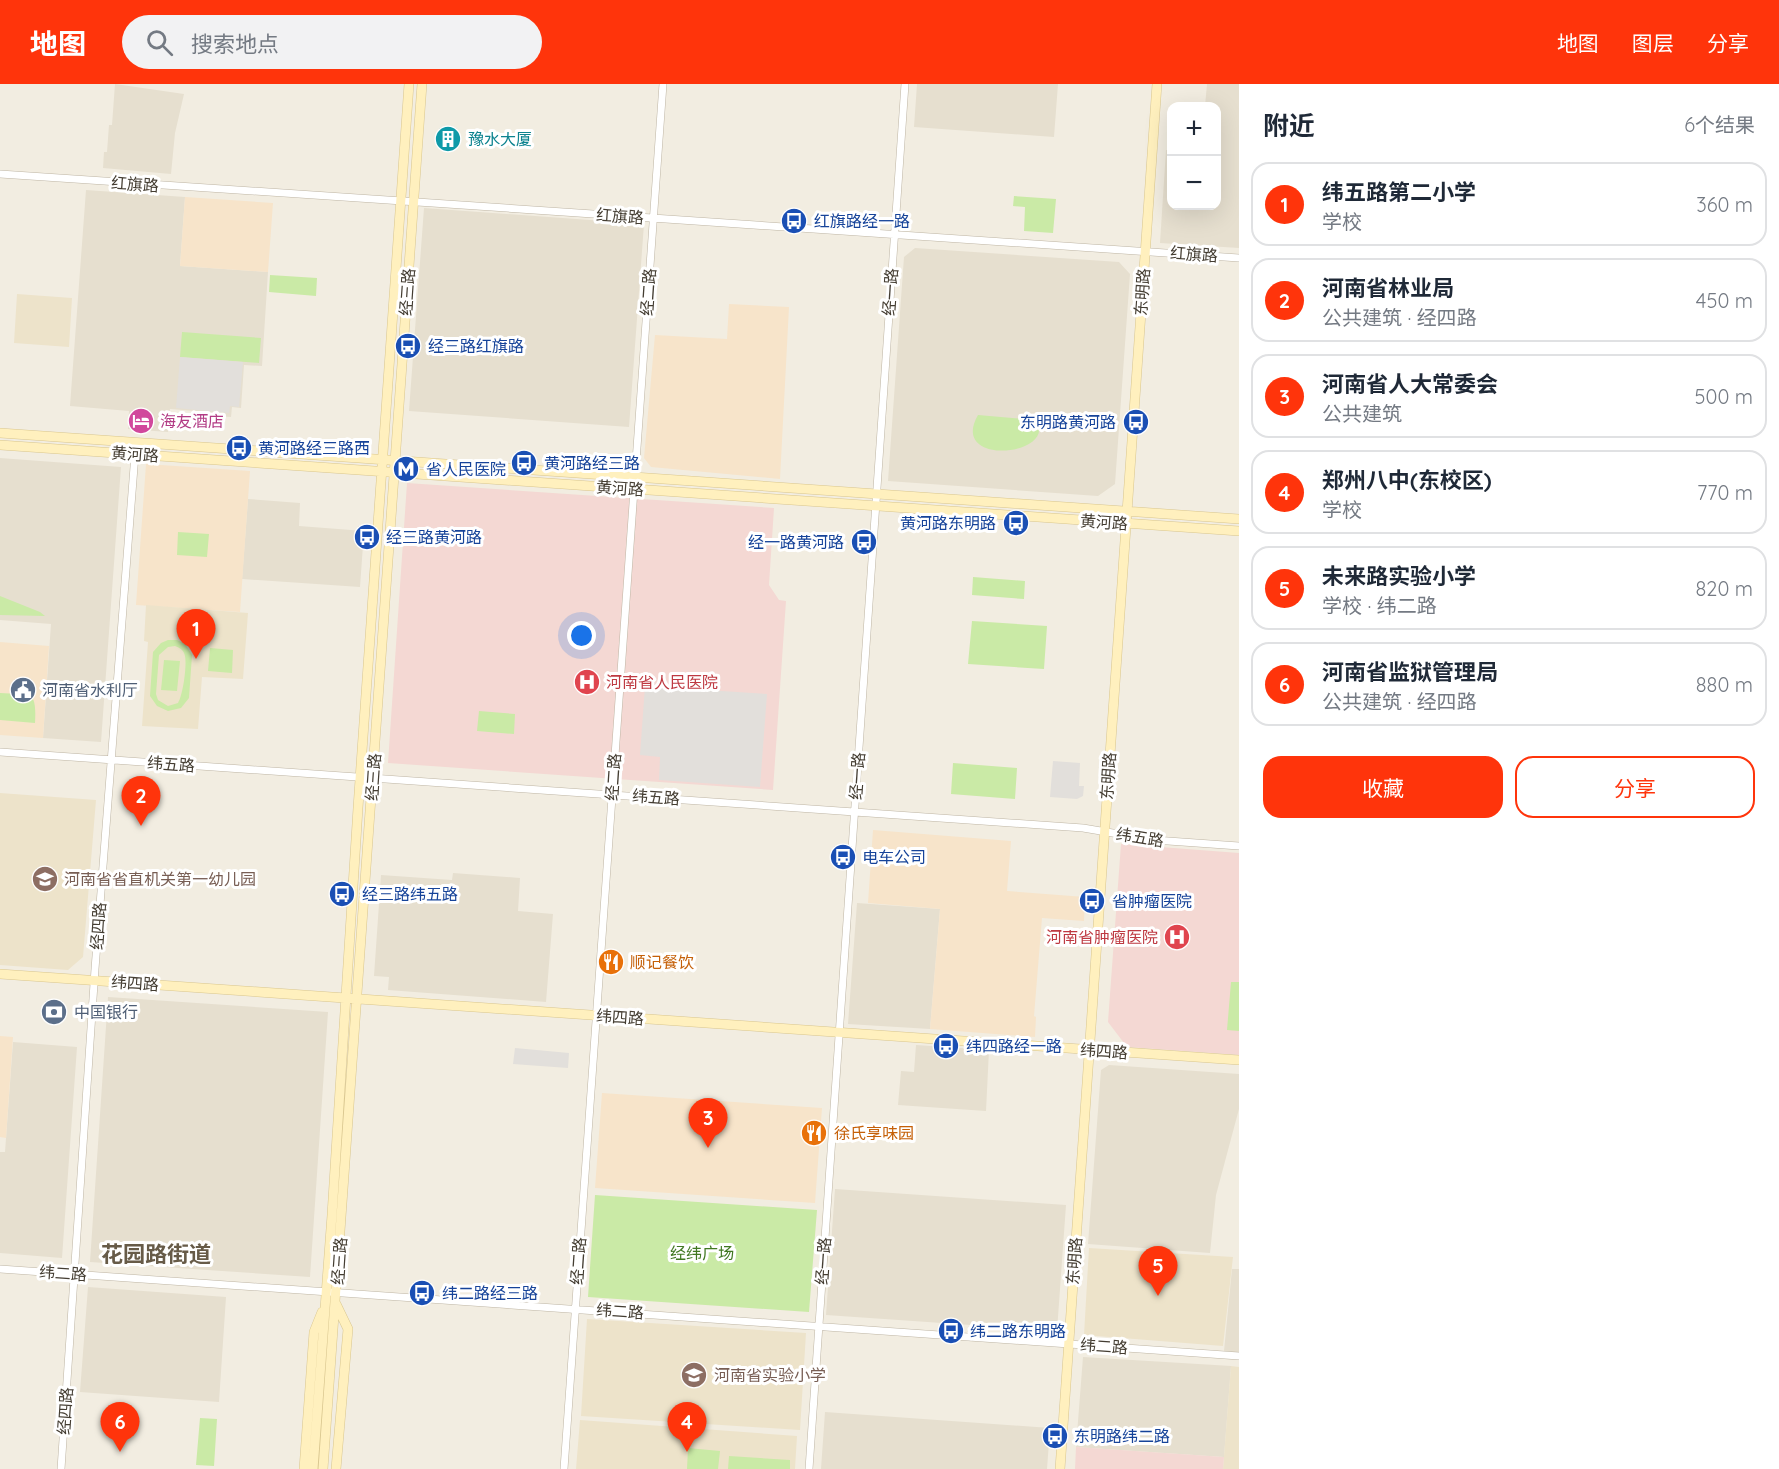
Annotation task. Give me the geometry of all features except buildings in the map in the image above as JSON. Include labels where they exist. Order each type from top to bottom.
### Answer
[{"type":"main road","name":"经三路","points":[[323,1469],[345,997],[409,84]]},
{"type":"main road","name":"经三路","points":[[313,1469],[331,1297],[357,998],[422,84]]},
{"type":"main road","name":"东明路","points":[[1060,1469],[1157,84]]},
{"type":"main road","name":"黄河路","points":[[0,433],[1239,519]]},
{"type":"main road","name":"黄河路","points":[[0,445],[1239,531]]},
{"type":"main road","name":"纬四路","points":[[0,974],[1239,1060]]},
{"type":"main road","points":[[304,1469],[314,1332],[331,1297]]},
{"type":"main road","points":[[331,1297],[348,1329],[336,1469]]},
{"type":"street","name":"经二路","points":[[564,1469],[663,84]]},
{"type":"street","name":"经一路","points":[[809,1469],[905,84]]},
{"type":"street","name":"红旗路","points":[[0,174],[1239,258]]},
{"type":"street","name":"经四路","points":[[61,1469],[94,980],[135,454]]},
{"type":"street","name":"纬五路","points":[[0,752],[854,811],[1104,831],[1154,840],[1239,846]]},
{"type":"street","name":"纬二路","points":[[0,1269],[331,1297],[575,1308],[1239,1356]]},
{"type":"shaded area","points":[[115,84],[184,94],[175,133],[171,174],[103,168],[109,125],[112,125]]},
{"type":"shaded area","points":[[917,84],[1058,84],[1054,137],[914,127]]},
{"type":"shaded area","points":[[1207,84],[1239,84],[1239,248],[1160,243],[1166,150],[1167,210],[1221,210],[1221,102],[1205,102]]},
{"type":"shaded area","points":[[86,190],[185,197],[180,266],[268,272],[262,366],[244,365],[241,408],[232,407],[231,417],[195,415],[195,411],[170,409],[168,432],[128,429],[129,411],[70,406]]},
{"type":"shaded area","points":[[185,197],[273,203],[268,272],[180,266]]},
{"type":"shaded area","points":[[424,208],[644,224],[629,427],[409,411]]},
{"type":"shaded area","points":[[915,248],[1119,262],[1130,274],[1115,484],[1098,496],[888,481],[904,257]]},
{"type":"shaded area","points":[[17,294],[72,298],[69,347],[14,343]]},
{"type":"shaded area","points":[[729,304],[789,307],[780,479],[651,467],[644,458],[655,335],[727,339]]},
{"type":"shaded area","points":[[180,357],[243,362],[239,407],[230,406],[229,413],[176,408]]},
{"type":"shaded area","points":[[0,458],[121,467],[101,742],[43,738],[51,624],[0,620]]},
{"type":"shaded area","points":[[146,464],[250,471],[240,612],[136,605]]},
{"type":"shaded area","name":"河南省人民医院","points":[[407,483],[774,508],[769,585],[779,600],[786,601],[773,790],[388,763]]},
{"type":"shaded area","points":[[248,499],[300,503],[299,526],[364,531],[360,587],[242,579]]},
{"type":"shaded area","points":[[146,605],[248,613],[243,679],[202,677],[198,729],[142,726],[148,642],[144,641]]},
{"type":"shaded area","name":"河南省水利厅","points":[[0,642],[49,646],[43,738],[0,735]]},
{"type":"shaded area","points":[[645,686],[767,694],[760,787],[659,780],[660,757],[640,755]]},
{"type":"shaded area","points":[[1053,761],[1080,763],[1079,786],[1084,786],[1083,796],[1077,799],[1050,797]]},
{"type":"shaded area","name":"河南省省直机关第一幼儿园","points":[[0,793],[96,800],[83,957],[68,970],[0,965]]},
{"type":"shaded area","points":[[873,830],[1011,841],[1007,891],[1085,897],[1084,921],[1042,918],[1034,1016],[1036,1017],[1035,1037],[930,1029],[940,909],[868,903]]},
{"type":"shaded area","name":"河南省肿瘤医院","points":[[1121,844],[1239,853],[1239,1055],[1127,1047],[1108,1022]]},
{"type":"shaded area","points":[[453,873],[520,878],[518,911],[553,914],[546,1002],[388,990],[389,977],[374,976],[381,875],[452,880]]},
{"type":"shaded area","points":[[857,903],[940,909],[930,1029],[848,1024]]},
{"type":"shaded area","points":[[108,997],[328,1012],[310,1277],[90,1262]]},
{"type":"shaded area","points":[[0,1036],[13,1037],[6,1138],[0,1137]]},
{"type":"shaded area","points":[[13,1042],[77,1047],[62,1258],[0,1253],[0,1152],[5,1152]]},
{"type":"shaded area","points":[[916,1045],[989,1050],[986,1111],[898,1105],[901,1071],[914,1072]]},
{"type":"shaded area","points":[[515,1048],[569,1053],[568,1068],[513,1064]]},
{"type":"shaded area","points":[[1109,1065],[1239,1074],[1239,1109],[1216,1195],[1210,1253],[1088,1244],[1101,1070]]},
{"type":"shaded area","points":[[602,1093],[822,1108],[815,1203],[595,1188]]},
{"type":"shaded area","points":[[835,1189],[1066,1205],[1057,1331],[826,1315]]},
{"type":"shaded area","points":[[1089,1248],[1233,1257],[1223,1346],[1084,1335]]},
{"type":"shaded area","points":[[1232,1269],[1239,1269],[1239,1353],[1224,1351]]},
{"type":"shaded area","points":[[88,1287],[226,1297],[219,1402],[80,1392]]},
{"type":"shaded area","name":"河南省实验小学","points":[[587,1319],[806,1333],[800,1430],[581,1416]]},
{"type":"shaded area","points":[[1083,1357],[1231,1366],[1224,1457],[1076,1447]]},
{"type":"shaded area","points":[[1231,1366],[1239,1367],[1239,1469],[1223,1469]]},
{"type":"shaded area","points":[[825,1412],[1050,1428],[1047,1469],[821,1469]]},
{"type":"shaded area","points":[[580,1420],[797,1436],[795,1469],[576,1469]]},
{"type":"shaded area","points":[[1076,1447],[1224,1457],[1223,1469],[1075,1469]]},
{"type":"green space","points":[[1014,196],[1056,199],[1053,233],[1024,231],[1025,207],[1013,206]]},
{"type":"green space","points":[[270,275],[317,278],[316,296],[269,292]]},
{"type":"green space","points":[[182,332],[261,338],[259,363],[180,357]]},
{"type":"green space","points":[[978,415],[1036,420],[1039,432],[1032,442],[1020,448],[989,449],[978,443],[973,432]]},
{"type":"green space","points":[[178,532],[209,534],[207,557],[177,555]]},
{"type":"green space","points":[[973,577],[1025,581],[1024,599],[972,595]]},
{"type":"green space","points":[[0,596],[40,612],[45,616],[0,615]]},
{"type":"green space","points":[[972,621],[1047,626],[1044,669],[968,664]]},
{"type":"green space","points":[[177,640],[185,644],[192,655],[189,698],[181,708],[168,711],[157,706],[150,696],[153,652],[161,643]],"holes":[[[175,646],[183,651],[185,656],[184,680],[178,703],[168,706],[158,700],[156,694],[159,655],[168,647]]]},
{"type":"green space","points":[[210,648],[233,650],[232,673],[208,671]]},
{"type":"green space","points":[[164,660],[180,661],[177,691],[161,690]]},
{"type":"green space","points":[[0,693],[30,696],[35,704],[35,723],[0,720]]},
{"type":"green space","points":[[479,711],[515,714],[514,734],[477,731]]},
{"type":"green space","points":[[953,763],[1017,768],[1015,799],[951,794]]},
{"type":"green space","points":[[1231,982],[1239,982],[1239,1031],[1227,1030]]},
{"type":"green space","name":"经纬广场","points":[[595,1195],[817,1210],[809,1312],[588,1297]]},
{"type":"green space","points":[[200,1418],[217,1419],[214,1466],[196,1465]]},
{"type":"green space","points":[[688,1448],[720,1451],[718,1469],[687,1469]]},
{"type":"green space","points":[[729,1456],[790,1460],[790,1469],[728,1469]]},
{"type":"place","name":"豫水大厦","points":[[448,139]]},
{"type":"place","name":"红旗路经一路","points":[[794,221]]},
{"type":"place","name":"经三路红旗路","points":[[408,346]]},
{"type":"place","name":"海友酒店","points":[[141,421]]},
{"type":"place","name":"东明路黄河路","points":[[1136,422]]},
{"type":"place","name":"黄河路经三路西","points":[[239,448]]},
{"type":"place","name":"黄河路经三路","points":[[524,463]]},
{"type":"place","name":"省人民医院","points":[[406,469]]},
{"type":"place","name":"黄河路东明路","points":[[1016,523]]},
{"type":"place","name":"经三路黄河路","points":[[367,537]]},
{"type":"place","name":"经一路黄河路","points":[[864,542]]},
{"type":"place","name":"纬五路第二小学","points":[[196,659]]},
{"type":"place","name":"河南省人民医院","points":[[587,682]]},
{"type":"place","name":"河南省水利厅","points":[[23,690]]},
{"type":"place","name":"河南省林业局","points":[[141,826]]},
{"type":"place","name":"电车公司","points":[[843,857]]},
{"type":"place","name":"河南省省直机关第一幼儿园","points":[[45,879]]},
{"type":"place","name":"经三路纬五路","points":[[342,894]]},
{"type":"place","name":"省肿瘤医院","points":[[1092,901]]},
{"type":"place","name":"河南省肿瘤医院","points":[[1177,937]]},
{"type":"place","name":"顺记餐饮","points":[[611,962]]},
{"type":"place","name":"中国银行","points":[[54,1012]]},
{"type":"place","name":"纬四路经一路","points":[[946,1046]]},
{"type":"place","name":"徐氏享味园","points":[[814,1133]]},
{"type":"place","name":"河南省人大常委会","points":[[708,1148]]},
{"type":"place","name":"纬二路经三路","points":[[422,1293]]},
{"type":"place","name":"未来路实验小学","points":[[1158,1296]]},
{"type":"place","name":"纬二路东明路","points":[[951,1331]]},
{"type":"place","name":"河南省实验小学","points":[[694,1375]]},
{"type":"place","name":"东明路纬二路","points":[[1055,1436]]},
{"type":"place","name":"河南省监狱管理局","points":[[120,1452]]},
{"type":"place","name":"郑州八中(东校区)","points":[[687,1452]]},
{"type":"district","name":"花园路街道","points":[[156,1254]]}]
